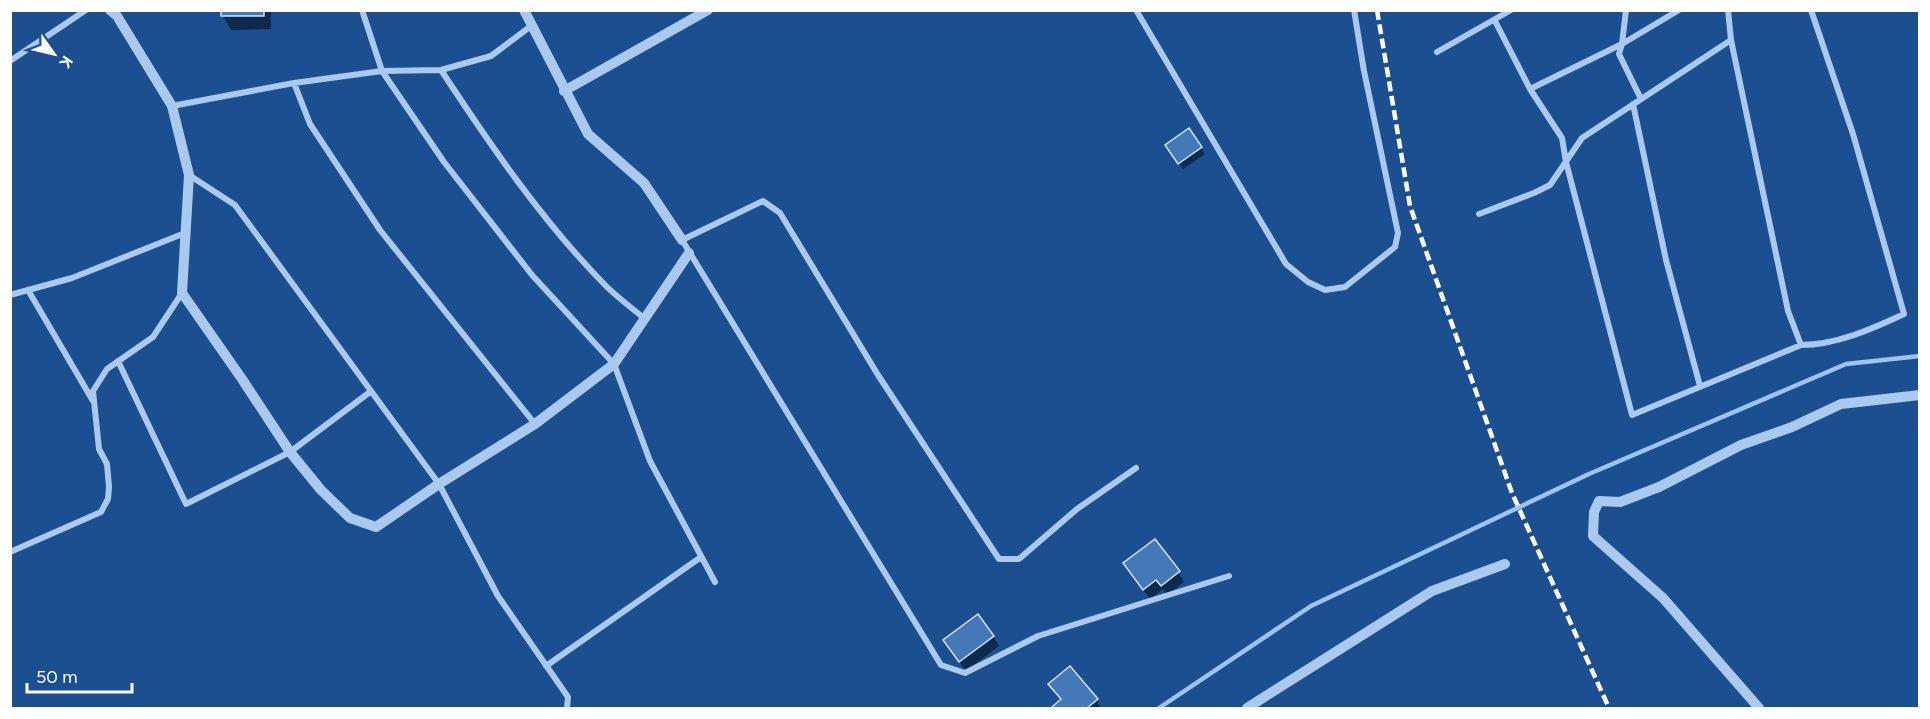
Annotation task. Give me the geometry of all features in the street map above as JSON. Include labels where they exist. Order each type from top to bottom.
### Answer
[{"type":"street","points":[[10,61],[86,10]]},
{"type":"street","points":[[362,10],[382,71],[444,162],[532,275],[614,364],[650,461],[715,582]]},
{"type":"street","points":[[524,10],[588,134],[644,183],[682,240],[941,665],[965,673],[1038,636],[1229,576]]},
{"type":"street","points":[[564,91],[708,10]]},
{"type":"street","points":[[1136,10],[1286,264],[1308,282],[1325,290],[1345,287],[1395,247],[1398,233],[1364,71],[1354,10]]},
{"type":"street","points":[[1437,52],[1511,10]]},
{"type":"street","points":[[1626,10],[1619,54],[1641,99]]},
{"type":"street","points":[[1530,89],[1622,44],[1679,10]]},
{"type":"street","points":[[1494,21],[1530,89],[1562,138],[1566,162],[1632,415],[1801,345],[1821,345],[1904,314],[1853,134],[1811,10]]},
{"type":"street","points":[[1729,11],[1731,40],[1788,311],[1801,345]]},
{"type":"street","points":[[10,552],[101,512],[108,499],[109,487],[107,464],[99,449],[93,391],[107,369],[153,337],[182,293],[189,175],[172,106],[117,12]]},
{"type":"street","points":[[172,106],[294,83],[382,71],[441,70],[491,56],[531,26]]},
{"type":"street","points":[[1479,214],[1534,194],[1550,185],[1582,138],[1731,40]]},
{"type":"street","points":[[441,70],[484,135],[548,222],[607,287],[645,319]]},
{"type":"street","points":[[294,83],[310,124],[380,230],[535,424]]},
{"type":"street","points":[[1633,104],[1666,260],[1700,386]]},
{"type":"street","points":[[189,175],[235,205],[439,484],[498,596],[568,697],[567,708]]},
{"type":"street","points":[[682,240],[763,201],[780,213],[878,375],[999,559],[1018,559],[1077,509],[1136,468]]},
{"type":"street","points":[[10,295],[72,278],[185,232]]},
{"type":"street","points":[[182,293],[290,452],[321,490],[350,518],[376,527],[439,484],[535,424],[614,364],[689,253]]},
{"type":"street","points":[[28,290],[94,403]]},
{"type":"street","points":[[118,361],[186,504],[290,452],[370,392]]},
{"type":"street","points":[[1759,708],[1663,598],[1593,536],[1594,512],[1599,501],[1620,502],[1659,487],[1741,445],[1792,427],[1841,404],[1920,395]]},
{"type":"street","points":[[546,666],[701,556]]},
{"type":"street","points":[[1247,708],[1432,591],[1505,564]]},
{"type":"building","points":[[221,10],[264,10],[264,16],[221,16]]},
{"type":"building","points":[[1189,128],[1202,147],[1178,164],[1165,145]]},
{"type":"building","points":[[1155,539],[1180,571],[1161,586],[1156,580],[1143,590],[1123,563]]},
{"type":"building","points":[[978,614],[994,636],[959,662],[943,640]]},
{"type":"building","points":[[1070,666],[1098,699],[1087,708],[1051,708],[1061,699],[1048,684]]},
{"type":"waterway","points":[[1159,708],[1311,606],[1589,474],[1846,364],[1920,356]]},
{"type":"railway","points":[[1377,10],[1410,206],[1512,493],[1609,708]]}]
